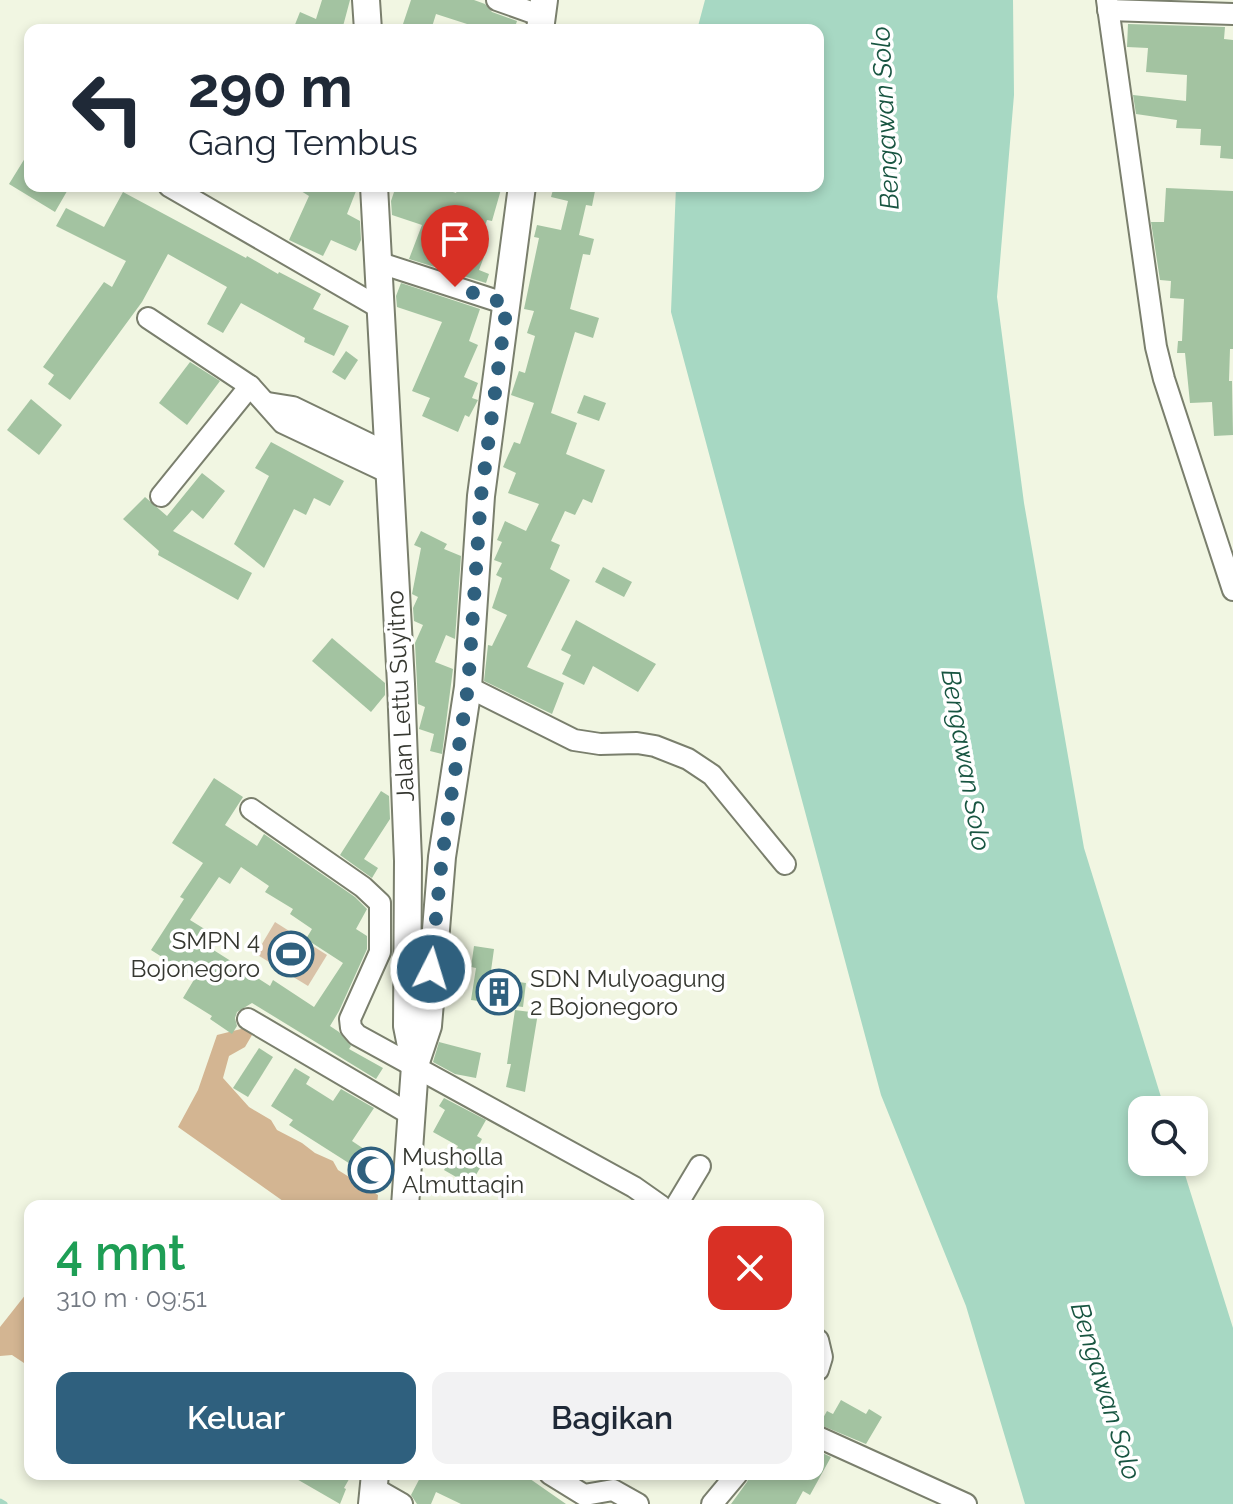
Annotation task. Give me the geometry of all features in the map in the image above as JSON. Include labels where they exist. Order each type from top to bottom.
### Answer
[{"type":"main road","points":[[366,0],[368,24]]},
{"type":"main road","name":"Jalan Lettu Suyitno","points":[[374,192],[408,861],[407,1026],[415,1066],[406,1200]]},
{"type":"main road","points":[[415,1066],[428,1026],[442,857],[468,687],[481,496],[521,192]]},
{"type":"main road","points":[[408,861],[431,867],[442,857]]},
{"type":"street","points":[[497,0],[542,15]]},
{"type":"street","points":[[1233,14],[1108,5],[1156,347],[1233,590]]},
{"type":"street","points":[[179,192],[380,308]]},
{"type":"street","points":[[377,262],[507,304]]},
{"type":"street","points":[[148,318],[250,386],[283,423],[388,463]]},
{"type":"street","points":[[161,496],[250,386]]},
{"type":"street","points":[[468,687],[574,740],[600,744],[637,743],[655,746],[688,759],[712,775],[785,864]]},
{"type":"street","points":[[251,809],[363,887],[380,903],[380,952],[352,1012],[350,1025],[364,1041],[415,1066],[652,1200]]},
{"type":"street","points":[[248,1019],[413,1116]]},
{"type":"street","points":[[680,1200],[700,1166]]},
{"type":"street","points":[[824,1440],[966,1504]]},
{"type":"street","points":[[559,1480],[579,1493],[590,1495],[613,1490],[638,1504]]},
{"type":"street","points":[[712,1504],[732,1480]]},
{"type":"street","points":[[373,1489],[402,1504]]},
{"type":"shaded area","name":"SMPN 4 Bojonegoro","points":[[275,922],[327,955],[308,986],[256,954]]},
{"type":"shaded area","points":[[245,1028],[252,1035],[245,1047],[229,1056],[223,1078],[249,1107],[271,1120],[277,1130],[333,1161],[338,1170],[378,1195],[378,1200],[281,1200],[178,1127],[198,1090],[217,1035]]},
{"type":"shaded area","points":[[24,1297],[24,1363],[12,1355],[0,1356],[0,1327]]},
{"type":"water","name":"Bengawan Solo","points":[[705,0],[1013,0],[1014,95],[997,297],[1024,503],[1084,848],[1161,1096],[1128,1096],[1128,1176],[1185,1176],[1233,1328],[1233,1504],[1025,1504],[966,1306],[881,1095],[671,312],[676,192],[824,192],[824,24],[699,24]]},
{"type":"building","points":[[322,0],[350,0],[344,24],[295,24],[300,12],[316,19]]},
{"type":"building","points":[[411,0],[474,0],[485,4],[492,12],[517,21],[516,24],[467,24],[436,14],[433,24],[403,24]]},
{"type":"building","points":[[1128,24],[1225,27],[1224,39],[1233,40],[1233,159],[1220,158],[1221,146],[1200,145],[1201,129],[1176,128],[1177,120],[1136,114],[1133,95],[1186,101],[1187,75],[1146,72],[1148,48],[1127,47]]},
{"type":"building","points":[[24,160],[24,192],[67,192],[55,212],[9,184]]},
{"type":"building","points":[[1166,188],[1233,191],[1233,349],[1230,349],[1229,381],[1232,381],[1233,435],[1214,436],[1212,402],[1190,403],[1185,353],[1177,353],[1178,341],[1182,341],[1184,299],[1170,298],[1171,281],[1160,280],[1151,222],[1164,222]]},
{"type":"building","points":[[123,192],[321,294],[313,309],[349,326],[334,356],[304,342],[305,338],[241,303],[223,333],[207,324],[227,287],[168,254],[142,302],[70,400],[48,384],[54,375],[43,367],[104,282],[112,287],[126,261],[56,226],[66,208],[104,227]]},
{"type":"building","points":[[303,192],[356,192],[347,214],[360,221],[361,240],[356,251],[331,240],[323,256],[289,240],[309,196]]},
{"type":"building","points":[[394,192],[500,192],[492,221],[487,220],[476,251],[485,254],[479,270],[489,274],[486,283],[409,259],[422,225],[392,215]]},
{"type":"building","points":[[552,192],[595,192],[592,206],[586,205],[579,235],[594,239],[590,255],[583,254],[570,309],[599,318],[593,338],[575,332],[551,413],[577,423],[566,454],[605,470],[592,503],[583,499],[575,515],[565,511],[551,541],[560,545],[550,569],[570,580],[527,667],[564,683],[552,714],[484,681],[488,645],[492,646],[507,615],[492,608],[502,578],[496,575],[502,563],[494,560],[502,542],[497,540],[505,521],[526,531],[539,504],[508,493],[516,473],[503,467],[514,442],[520,444],[534,403],[511,395],[519,371],[525,373],[535,336],[527,333],[534,311],[524,309],[539,238],[534,237],[537,225],[561,230],[568,201],[551,197]]},
{"type":"building","points":[[401,283],[480,309],[469,341],[478,345],[464,377],[478,383],[472,398],[478,400],[469,417],[465,415],[458,432],[422,416],[430,398],[412,391],[442,322],[397,307],[396,296]]},
{"type":"building","points":[[346,351],[358,360],[345,380],[332,372]]},
{"type":"building","points":[[190,362],[220,381],[187,425],[159,403]]},
{"type":"building","points":[[584,395],[606,403],[599,421],[577,413]]},
{"type":"building","points":[[31,399],[62,425],[39,455],[7,430]]},
{"type":"building","points":[[271,442],[344,481],[330,506],[314,498],[306,515],[294,509],[264,568],[234,544],[269,476],[255,468]]},
{"type":"building","points":[[202,473],[225,491],[203,519],[192,510],[173,531],[252,573],[238,600],[158,555],[159,551],[123,519],[145,497],[167,516]]},
{"type":"building","points":[[421,531],[447,544],[444,549],[461,556],[455,639],[446,635],[435,662],[453,669],[442,754],[430,751],[434,734],[419,729],[425,707],[418,704],[415,643],[423,625],[414,621],[413,608],[418,597],[412,594],[421,548],[414,545]]},
{"type":"building","points":[[603,567],[632,582],[624,597],[595,582]]},
{"type":"building","points":[[576,620],[656,664],[638,692],[593,666],[584,685],[562,674],[571,655],[561,650]]},
{"type":"building","points":[[332,638],[385,683],[385,695],[371,712],[312,661]]},
{"type":"building","points":[[214,778],[243,797],[225,825],[257,846],[264,834],[355,897],[367,909],[356,929],[367,936],[367,949],[330,1026],[351,1046],[349,1049],[383,1068],[376,1079],[252,1003],[237,1012],[237,1026],[232,1034],[210,1019],[212,1016],[183,998],[195,978],[151,950],[203,863],[172,843]],"holes":[[[241,867],[269,886],[265,892],[293,909],[290,914],[312,929],[306,939],[343,963],[314,1007],[273,980],[270,986],[204,944],[211,933],[190,920],[219,877],[230,884]]]},
{"type":"building","points":[[381,791],[389,796],[390,819],[364,859],[378,868],[372,878],[340,855]]},
{"type":"building","name":"SDN Mulyoagung 2 Bojonegoro","points":[[474,946],[494,949],[490,978],[526,983],[523,1007],[471,1000],[476,968],[471,967]]},
{"type":"building","name":"SDN Mulyoagung 2 Bojonegoro","points":[[515,1010],[538,1013],[525,1092],[506,1087]]},
{"type":"building","points":[[439,1042],[481,1053],[476,1078],[455,1074],[433,1062]]},
{"type":"building","points":[[259,1048],[273,1057],[248,1097],[233,1088]]},
{"type":"building","points":[[295,1068],[310,1077],[306,1084],[333,1101],[341,1089],[374,1108],[352,1141],[391,1167],[376,1189],[351,1173],[355,1167],[289,1125],[293,1120],[271,1106]]},
{"type":"building","points":[[444,1098],[486,1120],[477,1136],[482,1139],[470,1163],[480,1168],[470,1185],[444,1170],[458,1146],[433,1132],[445,1110],[439,1106]]},
{"type":"building","points":[[841,1400],[866,1414],[869,1409],[882,1417],[866,1444],[824,1426],[827,1411],[833,1414]]},
{"type":"building","points":[[824,1454],[831,1457],[824,1470]]},
{"type":"building","points":[[298,1480],[349,1480],[340,1504]]},
{"type":"building","points":[[419,1480],[532,1480],[566,1504],[461,1504],[436,1492],[431,1504],[417,1504],[411,1495]]},
{"type":"building","points":[[818,1480],[810,1495],[803,1491],[796,1504],[731,1504],[747,1482]]},
{"type":"waterway","points":[[0,1501],[5,1504]]},
{"type":"place","name":"SMPN 4 Bojonegoro","points":[[291,954]]},
{"type":"place","name":"SDN Mulyoagung 2 Bojonegoro","points":[[499,992]]},
{"type":"place","name":"Musholla Almuttaqin","points":[[371,1170]]},
{"type":"route","points":[[431,969],[442,857],[468,687],[481,496],[507,304],[455,287]]}]
